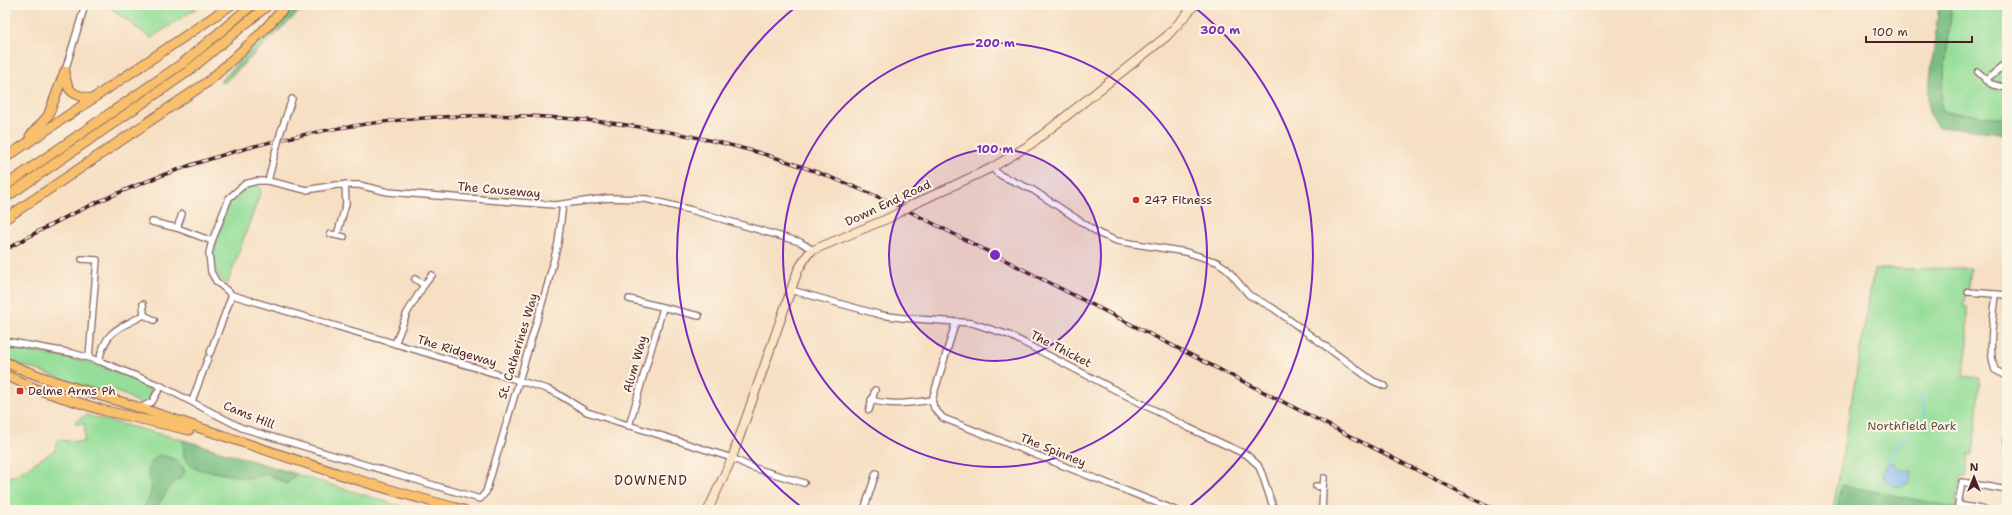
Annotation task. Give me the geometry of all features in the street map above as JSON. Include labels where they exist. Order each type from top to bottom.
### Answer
[{"type":"main road","points":[[5,158],[231,5]]},
{"type":"main road","points":[[5,186],[183,63],[252,5]]},
{"type":"main road","points":[[5,198],[186,73],[268,5]]},
{"type":"main road","points":[[5,219],[209,81],[260,34],[287,5]]},
{"type":"main road","points":[[64,71],[67,84],[73,93],[92,99]]},
{"type":"main road","points":[[15,151],[45,121],[50,112],[64,71]]},
{"type":"main road","points":[[5,362],[47,378],[224,437],[377,485],[464,510]]},
{"type":"main road","points":[[5,375],[39,390],[102,410],[162,425],[224,437]]},
{"type":"street","points":[[64,71],[85,5]]},
{"type":"street","name":"Down End Road","points":[[708,510],[732,458],[791,290],[803,261],[814,250],[888,218],[912,205],[993,167],[1031,144],[1167,36],[1195,5]]},
{"type":"street","points":[[1985,80],[2007,63]]},
{"type":"street","points":[[1978,72],[1985,80],[1999,87],[2007,88]]},
{"type":"street","points":[[268,181],[281,131],[292,99]]},
{"type":"street","points":[[993,167],[996,172],[1002,176],[1033,190],[1100,234],[1117,241],[1186,252],[1217,262],[1226,268],[1250,295],[1273,308],[1373,381],[1385,386]]},
{"type":"street","name":"The Causeway","points":[[212,241],[229,198],[245,184],[257,181],[268,181],[306,190],[345,184],[358,185],[388,192],[563,204],[608,198],[646,199],[692,210],[800,242],[814,250]]},
{"type":"street","points":[[338,235],[346,204],[345,184]]},
{"type":"street","name":"St. Catherines Way","points":[[486,492],[555,258],[563,204]]},
{"type":"street","points":[[177,228],[182,214]]},
{"type":"street","points":[[152,222],[177,228],[212,241]]},
{"type":"street","points":[[330,234],[344,237]]},
{"type":"street","name":"The Ridgeway","points":[[212,241],[209,253],[211,272],[219,285],[232,295],[556,392],[587,412],[732,458],[751,467],[804,483]]},
{"type":"street","points":[[82,259],[97,260],[89,357]]},
{"type":"street","points":[[395,344],[407,313],[432,274]]},
{"type":"street","points":[[415,279],[424,285]]},
{"type":"street","name":"The Thicket","points":[[791,290],[881,315],[972,323],[1009,335],[1189,428],[1247,455],[1258,465],[1274,510]]},
{"type":"street","points":[[1968,292],[2007,295]]},
{"type":"street","points":[[1996,294],[1992,332],[1992,364],[1995,370],[2007,376]]},
{"type":"street","points":[[192,401],[232,295]]},
{"type":"street","points":[[629,299],[699,316]]},
{"type":"street","points":[[143,304],[144,314]]},
{"type":"street","name":"Alum Way","points":[[629,426],[663,308]]},
{"type":"street","points":[[144,314],[154,320]]},
{"type":"street","points":[[100,361],[103,346],[110,335],[144,314]]},
{"type":"street","points":[[871,400],[886,404],[908,404],[932,400],[956,321]]},
{"type":"street","name":"Cams Hill","points":[[5,341],[89,357],[161,386],[242,428],[279,440],[370,465],[476,499],[482,498],[486,492]]},
{"type":"street","points":[[140,408],[152,402],[161,386]]},
{"type":"street","points":[[868,410],[875,390]]},
{"type":"street","points":[[2007,395],[2007,442]]},
{"type":"street","name":"The Spinney","points":[[932,400],[934,408],[943,418],[1175,510]]},
{"type":"street","points":[[864,510],[876,473]]},
{"type":"street","points":[[1322,510],[1324,478]]},
{"type":"street","points":[[1986,510],[1958,505],[1962,482],[2007,490]]},
{"type":"street","points":[[1316,486],[1323,487]]},
{"type":"green space","points":[[106,5],[201,5],[151,38]]},
{"type":"green space","points":[[293,5],[306,5],[224,83],[220,81]]},
{"type":"green space","points":[[1939,5],[1952,5],[1941,104],[1943,112],[2007,118],[2007,136],[1995,132],[1937,127],[1929,114],[1928,96]]},
{"type":"green space","points":[[1952,5],[2007,5],[2007,118],[1943,112],[1941,104]]},
{"type":"green space","points":[[253,185],[259,186],[261,191],[227,285],[219,276],[214,264],[215,251],[220,230],[229,202],[236,194]]},
{"type":"green space","name":"Northfield Park","points":[[1971,268],[1968,292],[1963,306],[1967,307],[1967,349],[1963,376],[1980,378],[1973,455],[1969,454],[1966,477],[1961,476],[1955,508],[1963,510],[1833,510],[1874,269]]},
{"type":"green space","points":[[5,347],[85,361],[146,383],[151,390],[150,395],[146,401],[141,404],[125,395],[111,390],[99,391],[5,358]]},
{"type":"green space","points":[[86,415],[183,440],[414,510],[5,510],[5,476],[14,476],[55,450],[57,440],[84,442],[85,424],[75,424],[76,421]]},
{"type":"green space","points":[[183,440],[296,474],[287,484],[268,474],[247,478],[196,469],[189,464],[184,456]]},
{"type":"green space","points":[[159,455],[175,460],[181,465],[185,472],[172,485],[156,506],[147,510],[145,506],[151,492],[149,473],[150,464]]},
{"type":"green space","points":[[1842,485],[1969,510],[1837,510]]},
{"type":"water","points":[[1889,462],[1896,465],[1900,470],[1912,471],[1912,475],[1908,483],[1901,486],[1896,486],[1887,482],[1884,473]]},
{"type":"waterway","points":[[1917,428],[1925,421],[1925,412],[1921,394]]},
{"type":"waterway","points":[[1889,462],[1890,454],[1898,444],[1907,437],[1907,435]]},
{"type":"railway","points":[[5,250],[93,204],[183,168],[275,141],[369,124],[464,116],[559,118],[656,130],[771,156],[824,175],[893,203],[1495,510]]},
{"type":"place","name":"247 Fitness","points":[[1136,200]]},
{"type":"place","name":"Delme Arms Ph","points":[[20,391]]},
{"type":"district","name":"DOWNEND","points":[[651,480]]}]
